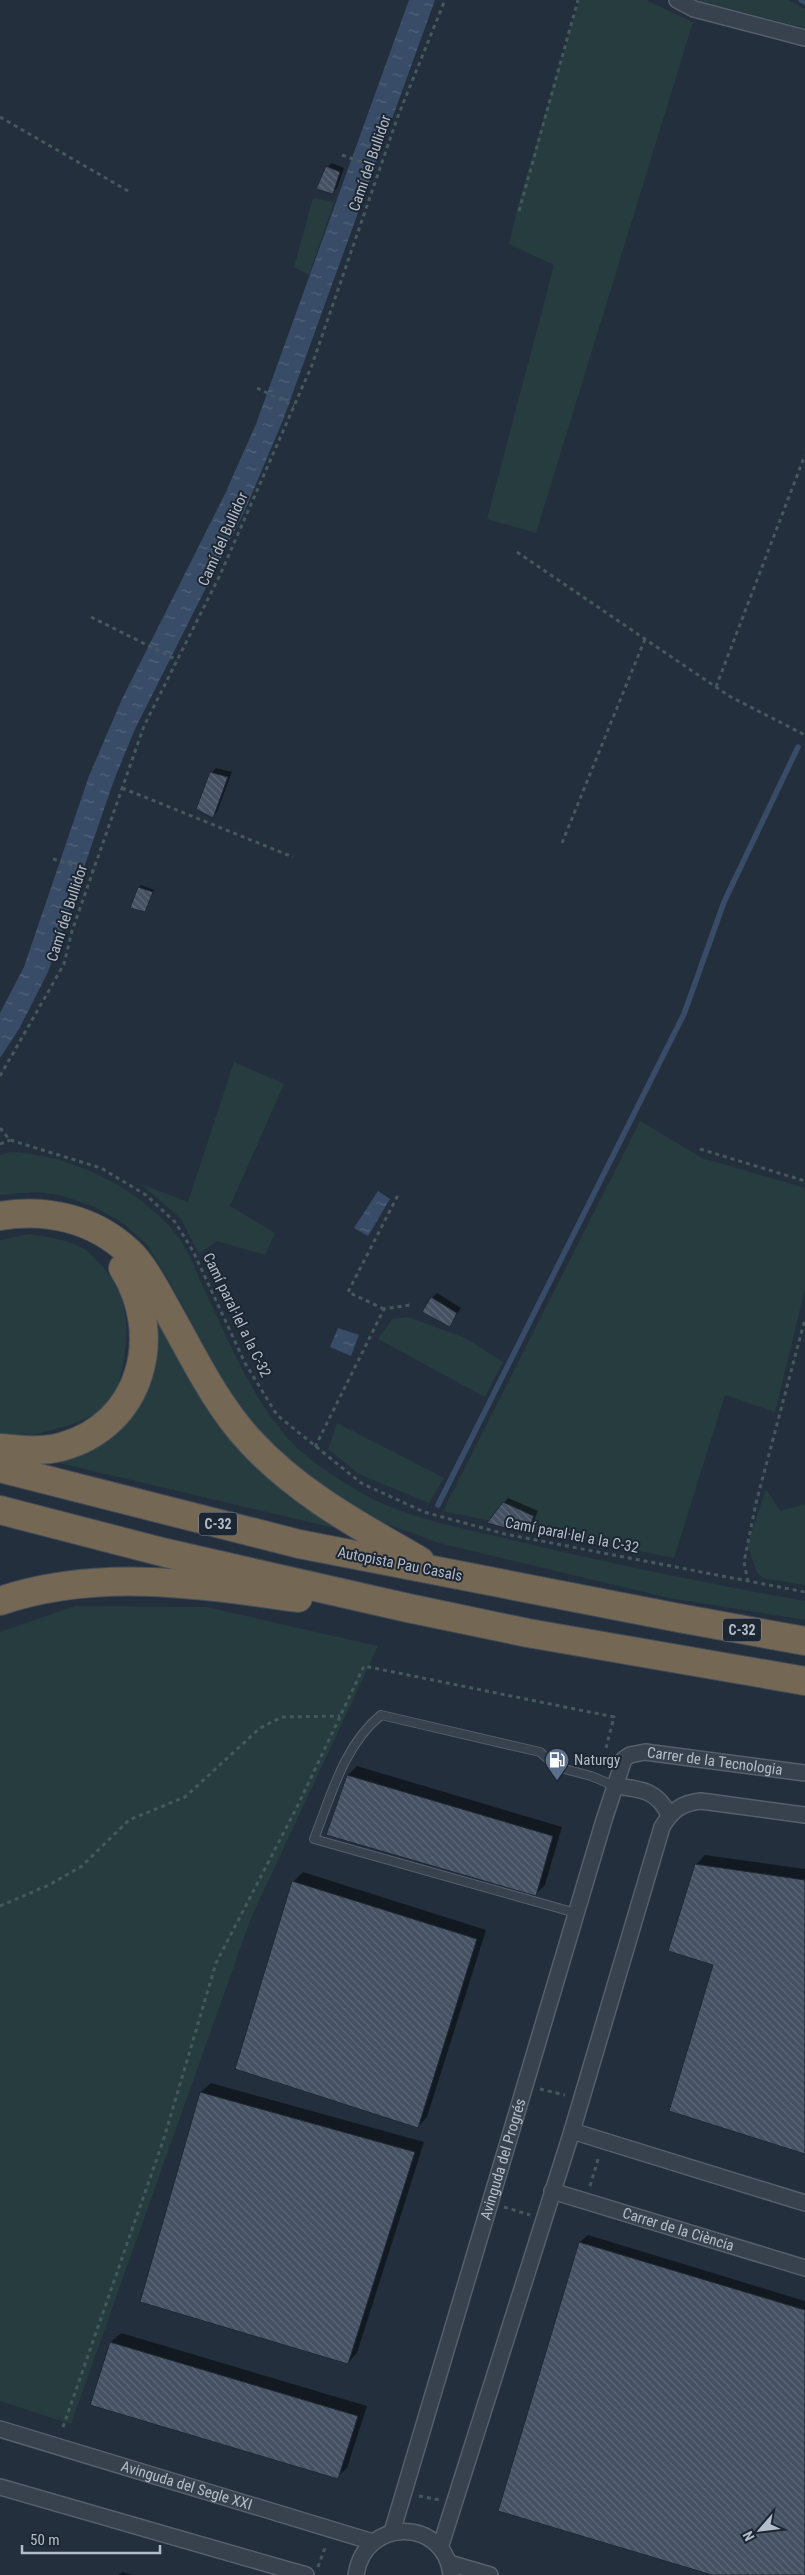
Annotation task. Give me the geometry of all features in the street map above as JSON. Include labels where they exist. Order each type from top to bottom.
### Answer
[{"type":"highway","points":[[0,1216],[21,1213],[45,1213],[68,1218],[104,1232],[130,1253],[157,1293],[221,1403],[250,1441],[276,1467],[325,1506],[438,1572]]},
{"type":"highway","points":[[0,1448],[38,1450],[61,1447],[82,1439],[118,1411],[140,1372],[145,1331],[142,1307],[132,1283],[118,1260],[68,1218]]},
{"type":"highway","name":"Autopista Pau Casals","points":[[0,1468],[299,1544],[438,1572],[805,1640]]},
{"type":"highway","points":[[0,1510],[166,1553],[408,1608],[528,1633],[805,1680]]},
{"type":"highway","points":[[0,1601],[45,1588],[106,1581],[163,1582],[220,1587],[347,1605],[408,1608]]},
{"type":"street","points":[[677,0],[694,9],[805,38]]},
{"type":"street","name":"Carrer de la Tecnologia","points":[[614,1786],[624,1759],[630,1754],[645,1752],[805,1773]]},
{"type":"street","points":[[614,1786],[637,1789],[657,1797],[662,1802],[669,1816]]},
{"type":"street","name":"Avinguda del Progrés","points":[[392,2532],[614,1786]]},
{"type":"street","points":[[440,2548],[572,2131],[662,1827],[669,1816],[681,1806],[701,1801],[805,1815]]},
{"type":"street","points":[[572,2131],[805,2203]]},
{"type":"street","name":"Carrer de la Ciència","points":[[552,2191],[805,2268]]},
{"type":"street","name":"Avinguda del Segle XXI","points":[[0,2430],[373,2542]]},
{"type":"street","points":[[0,2487],[306,2575]]},
{"type":"street","points":[[356,2575],[359,2560],[373,2542],[392,2532],[405,2531],[418,2533],[430,2539],[440,2548],[450,2569],[490,2575]]},
{"type":"lane","points":[[576,1913],[314,1839],[343,1764],[368,1725],[381,1715],[540,1752],[557,1766],[591,1776],[614,1786]]},
{"type":"path","name":"Camí del Bullidor","points":[[0,1076],[64,964],[72,931],[92,871],[144,726],[220,575],[312,365],[398,116],[445,0]]},
{"type":"path","points":[[519,211],[578,0]]},
{"type":"path","points":[[0,117],[128,191]]},
{"type":"path","points":[[342,155],[379,169]]},
{"type":"path","points":[[257,388],[293,406]]},
{"type":"path","points":[[716,687],[805,455]]},
{"type":"path","points":[[517,552],[716,687],[805,735]]},
{"type":"path","points":[[91,617],[177,659]]},
{"type":"path","points":[[562,843],[645,639]]},
{"type":"path","points":[[122,788],[293,856]]},
{"type":"path","points":[[53,859],[92,871]]},
{"type":"path","points":[[0,1128],[10,1140],[0,1144]]},
{"type":"path","name":"Camí paral·lel a la C-32","points":[[10,1140],[101,1168],[146,1195],[175,1222],[193,1251],[245,1363],[277,1415],[361,1483],[424,1512],[505,1534],[805,1592]]},
{"type":"path","points":[[700,1149],[805,1181]]},
{"type":"path","points":[[398,1195],[348,1292],[384,1309],[410,1305]]},
{"type":"path","points":[[315,1447],[384,1309]]},
{"type":"path","points":[[748,1582],[744,1562],[756,1503],[805,1319]]},
{"type":"path","points":[[63,2427],[164,2138],[216,1963],[298,1805],[364,1666],[614,1717],[606,1748]]},
{"type":"path","points":[[0,1906],[49,1884],[82,1866],[129,1820],[184,1797],[260,1728],[282,1717],[340,1716]]},
{"type":"path","points":[[525,2085],[581,2099]]},
{"type":"path","points":[[586,2201],[603,2141]]},
{"type":"path","points":[[490,2202],[544,2219]]},
{"type":"path","points":[[403,2492],[455,2504]]},
{"type":"green space","points":[[579,0],[646,0],[693,22],[536,533],[487,519],[554,265],[509,244],[519,202]]},
{"type":"green space","points":[[696,0],[788,0],[805,9],[805,28]]},
{"type":"green space","points":[[313,198],[334,202],[309,275],[294,267]]},
{"type":"green space","points":[[234,1062],[284,1084],[230,1206],[275,1233],[265,1255],[217,1241],[199,1254],[181,1219],[141,1184],[188,1202]]},
{"type":"green space","points":[[640,1121],[702,1158],[805,1188],[805,1289],[775,1412],[725,1395],[674,1558],[443,1511]]},
{"type":"green space","points":[[10,1152],[33,1154],[79,1166],[123,1188],[160,1217],[185,1247],[250,1384],[273,1419],[293,1444],[309,1458],[355,1489],[391,1507],[450,1525],[693,1580],[805,1601],[805,1620],[669,1598],[439,1543],[371,1518],[320,1488],[283,1459],[241,1414],[168,1279],[147,1245],[124,1224],[95,1207],[60,1195],[37,1192],[0,1195],[0,1155]]},
{"type":"green space","points":[[29,1234],[71,1243],[88,1252],[100,1264],[116,1285],[121,1297],[126,1320],[126,1345],[118,1385],[104,1407],[79,1422],[46,1432],[13,1437],[0,1435],[0,1240]]},
{"type":"green space","points":[[156,1317],[208,1407],[223,1429],[257,1469],[300,1504],[343,1530],[59,1463],[98,1447],[138,1405],[156,1350]]},
{"type":"green space","points":[[408,1317],[465,1338],[503,1362],[485,1397],[378,1339],[392,1319]]},
{"type":"green space","points":[[337,1423],[444,1478],[429,1503],[359,1474],[328,1449]]},
{"type":"green space","points":[[766,1489],[780,1511],[805,1504],[805,1585],[762,1578],[757,1572],[747,1545]]},
{"type":"green space","points":[[75,1606],[206,1607],[378,1646],[251,1918],[71,2424],[0,2401],[0,1632]]},
{"type":"water","points":[[409,0],[435,0],[283,420],[245,510],[135,729],[114,780],[48,972],[19,1029],[0,1058],[0,1013],[24,967],[89,776],[122,699],[225,494],[256,424]]},
{"type":"water","points":[[378,1191],[390,1199],[368,1236],[354,1228]]},
{"type":"water","points":[[338,1328],[359,1335],[351,1356],[330,1347]]},
{"type":"building","points":[[326,166],[340,172],[333,194],[316,189]]},
{"type":"building","points":[[210,772],[228,777],[213,818],[196,809]]},
{"type":"building","points":[[138,887],[153,892],[145,912],[130,908]]},
{"type":"building","points":[[431,1297],[457,1313],[450,1327],[422,1312]]},
{"type":"building","points":[[503,1502],[534,1516],[527,1534],[487,1523]]},
{"type":"building","points":[[347,1775],[553,1836],[536,1896],[326,1835]]},
{"type":"building","points":[[695,1864],[805,1880],[805,2154],[669,2111],[713,1965],[668,1951]]},
{"type":"building","points":[[292,1881],[477,1939],[418,2128],[235,2069]]},
{"type":"building","points":[[200,2092],[415,2152],[348,2364],[140,2302]]},
{"type":"building","points":[[579,2242],[805,2310],[805,2575],[712,2575],[498,2511]]},
{"type":"building","points":[[110,2342],[358,2416],[338,2479],[90,2405]]},
{"type":"waterway","points":[[801,0],[805,2]]},
{"type":"waterway","points":[[438,1505],[684,1014],[724,902],[798,747]]},
{"type":"place","name":"Naturgy","points":[[557,1781]]}]
